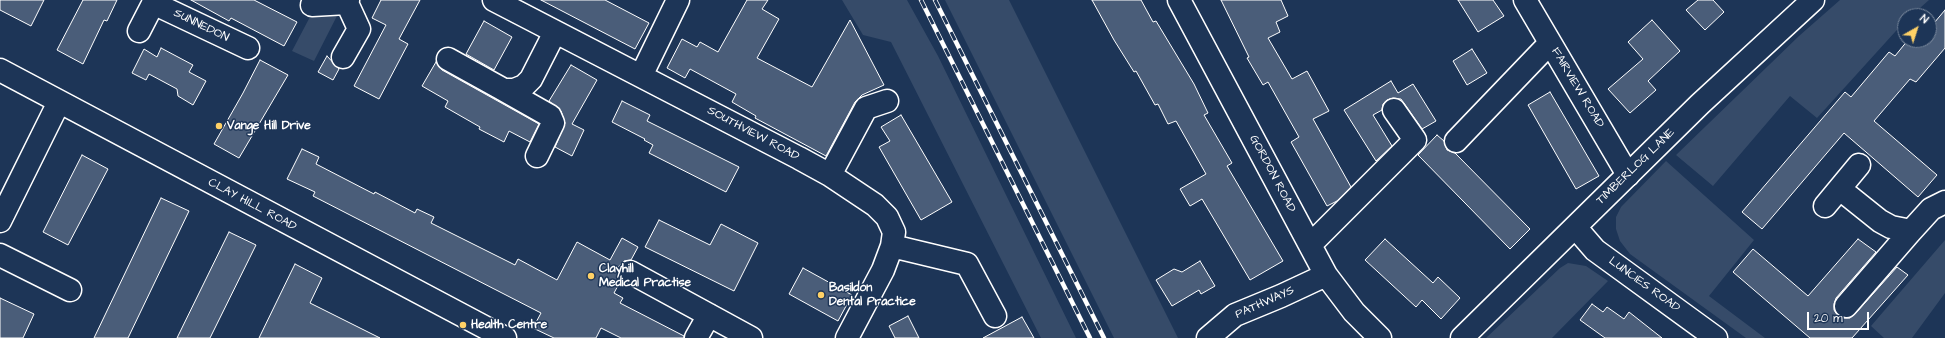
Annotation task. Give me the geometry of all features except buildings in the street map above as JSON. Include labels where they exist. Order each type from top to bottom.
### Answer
[{"type":"street","name":"SOUTHVIEW ROAD","points":[[494,0],[830,175],[875,205],[887,217],[894,232],[892,246],[883,270],[847,338]]},
{"type":"street","points":[[641,76],[678,0]]},
{"type":"street","name":"GORDON ROAD","points":[[1179,0],[1326,275],[1354,312],[1380,338]]},
{"type":"street","name":"FAIRVIEW ROAD","points":[[1525,0],[1628,175]]},
{"type":"street","name":"TIMBERLOG LANE","points":[[1462,338],[1576,228],[1700,104],[1813,0]]},
{"type":"street","name":"SUNNEDON","points":[[138,31],[154,1],[248,48]]},
{"type":"street","points":[[312,5],[347,1],[359,29],[343,57]]},
{"type":"street","points":[[504,90],[514,90],[524,86],[531,79],[555,32]]},
{"type":"street","points":[[1456,141],[1550,43]]},
{"type":"street","points":[[448,60],[550,116],[553,123],[537,156]]},
{"type":"street","name":"CLAY HILL ROAD","points":[[0,70],[505,338]]},
{"type":"street","points":[[830,175],[866,108],[887,101]]},
{"type":"street","points":[[0,221],[59,102]]},
{"type":"street","points":[[1310,245],[1415,140],[1394,110]]},
{"type":"street","points":[[1825,206],[1859,165]]},
{"type":"street","points":[[1840,189],[1880,221],[1891,227],[1911,231]]},
{"type":"street","points":[[1846,306],[1931,209],[1945,202]]},
{"type":"street","name":"LUNCIES ROAD","points":[[1576,228],[1595,250],[1716,338]]},
{"type":"street","points":[[892,246],[968,264],[995,316]]},
{"type":"street","points":[[0,255],[70,290]]},
{"type":"street","points":[[630,272],[751,338]]},
{"type":"street","name":"PATHWAYS","points":[[1208,338],[1235,314],[1281,296],[1326,275]]},
{"type":"street","points":[[696,338],[709,315]]},
{"type":"shaded area","points":[[842,0],[907,0],[938,56],[1076,338],[1041,338],[891,42],[863,35]]},
{"type":"shaded area","points":[[945,0],[1009,0],[1178,338],[1114,338]]},
{"type":"shaded area","points":[[1840,0],[1929,0],[1920,8],[1897,8],[1897,30],[1817,118],[1790,96],[1713,186],[1676,155],[1799,36]]},
{"type":"shaded area","points":[[340,10],[314,61],[292,51],[312,13]]},
{"type":"shaded area","points":[[1666,161],[1754,240],[1709,296],[1765,338],[1746,338],[1630,254],[1620,241],[1616,229],[1616,217],[1621,207]]},
{"type":"shaded area","points":[[1945,240],[1945,293],[1912,338],[1884,338],[1871,326]]},
{"type":"shaded area","points":[[1568,263],[1586,266],[1608,281],[1552,338],[1486,338],[1560,268]]},
{"type":"railway","points":[[921,0],[1090,338]]},
{"type":"railway","points":[[935,0],[1104,338]]},
{"type":"place","name":"Vange Hill Drive","points":[[219,126]]},
{"type":"place","name":"Clayhill Medical Practise","points":[[591,276]]},
{"type":"place","name":"Basildon Dental Practice","points":[[821,295]]},
{"type":"place","name":"Health Centre","points":[[463,325]]}]
